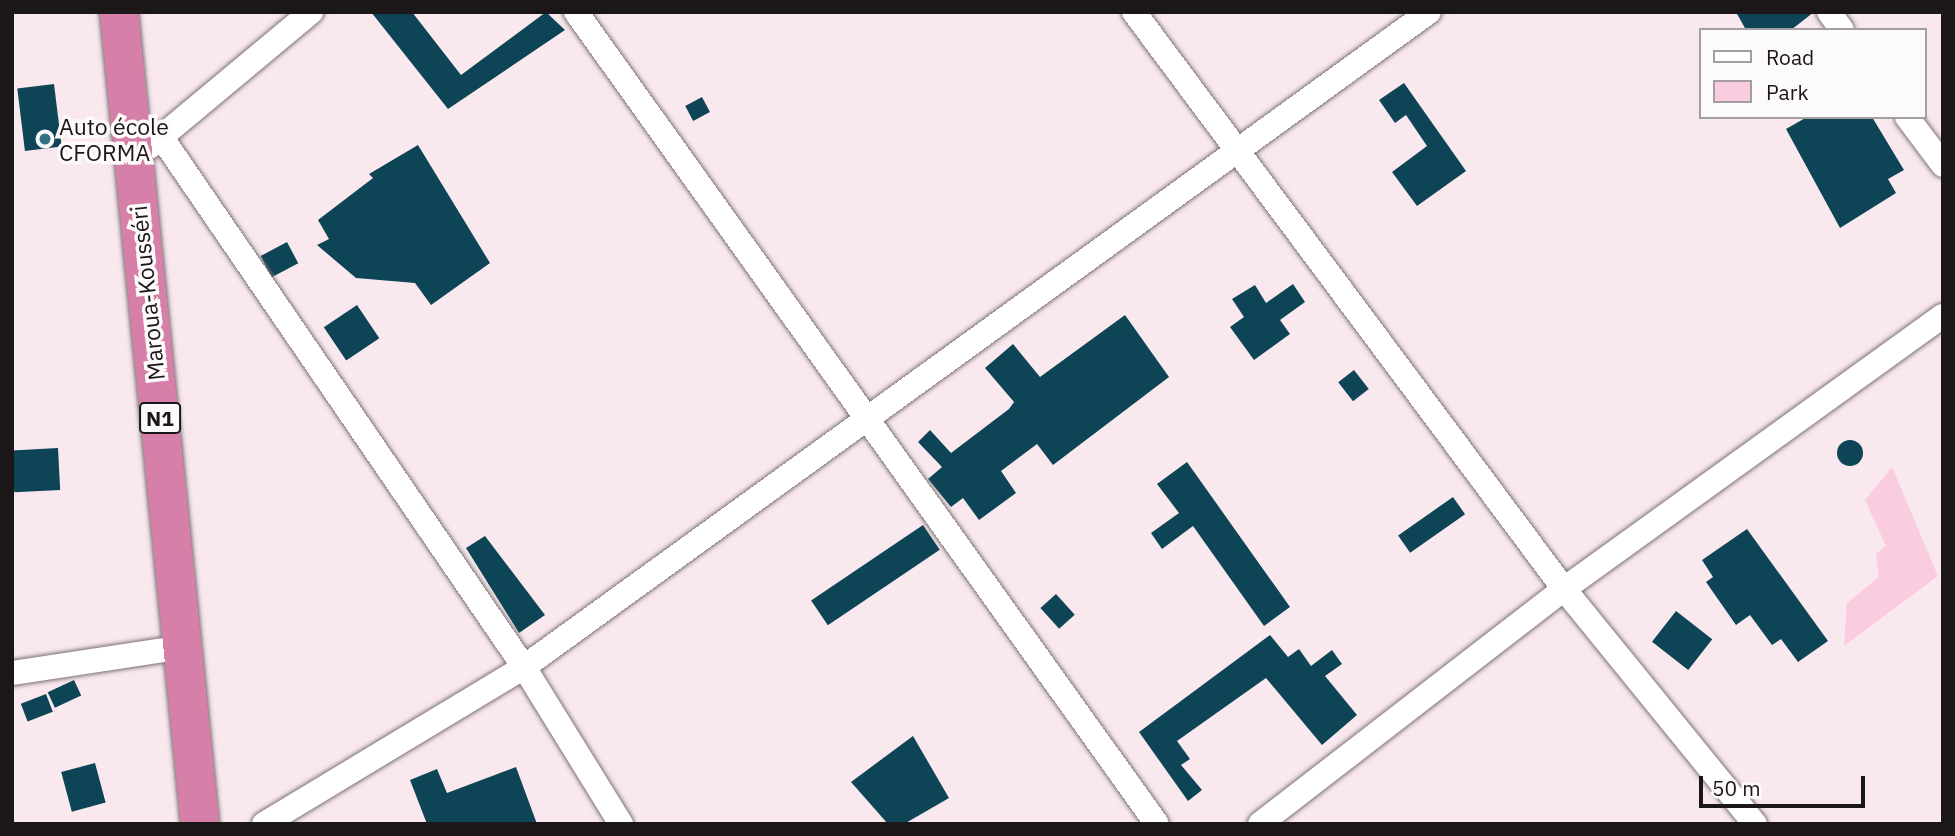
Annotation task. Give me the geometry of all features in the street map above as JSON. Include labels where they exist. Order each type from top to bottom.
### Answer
[{"type":"highway","name":"Maroua-Kousséri","points":[[120,12],[200,824]]},
{"type":"street","points":[[133,162],[160,135],[311,12]]},
{"type":"street","points":[[576,12],[868,424],[1157,824]]},
{"type":"street","points":[[1134,12],[1239,149],[1564,589],[1755,824]]},
{"type":"street","points":[[264,824],[524,667],[868,424],[1429,12]]},
{"type":"street","points":[[1829,12],[1841,28]]},
{"type":"street","points":[[1908,119],[1943,165]]},
{"type":"street","points":[[160,135],[524,667],[621,824]]},
{"type":"street","points":[[1259,824],[1564,589],[1943,316]]},
{"type":"street","points":[[12,673],[184,647]]},
{"type":"green space","points":[[1892,467],[1938,576],[1844,646],[1847,603],[1879,577],[1876,554],[1886,546],[1865,500]]},
{"type":"building","points":[[371,12],[412,12],[461,75],[546,12],[565,30],[448,109]]},
{"type":"building","points":[[1736,12],[1814,12],[1794,28],[1745,28]]},
{"type":"building","points":[[1404,83],[1466,171],[1417,206],[1392,172],[1427,146],[1406,115],[1395,123],[1379,100]]},
{"type":"building","points":[[54,84],[62,147],[25,151],[17,89]]},
{"type":"building","points":[[702,97],[710,112],[693,121],[685,106]]},
{"type":"building","points":[[1804,119],[1873,119],[1904,170],[1888,179],[1896,193],[1840,228],[1786,129]]},
{"type":"building","points":[[418,145],[490,263],[431,305],[415,283],[356,278],[317,245],[329,239],[318,220],[373,178],[369,174]]},
{"type":"building","points":[[287,242],[298,263],[272,277],[261,256]]},
{"type":"building","points":[[1293,284],[1305,302],[1280,320],[1290,334],[1254,360],[1230,327],[1244,317],[1232,299],[1255,285],[1266,303]]},
{"type":"building","points":[[357,305],[379,338],[346,361],[324,327]]},
{"type":"building","points":[[1125,315],[1169,377],[1053,465],[1037,444],[1001,471],[1016,493],[979,520],[963,498],[951,507],[928,479],[942,467],[918,442],[930,430],[951,453],[1009,409],[1014,402],[985,368],[1013,344],[1040,377]]},
{"type":"building","points":[[1354,370],[1369,389],[1353,401],[1338,382]]},
{"type":"building","points":[[1850,440],[1859,444],[1863,453],[1859,462],[1850,466],[1841,462],[1837,453],[1841,444]]},
{"type":"building","points":[[58,448],[60,490],[14,492],[12,450]]},
{"type":"building","points":[[1187,462],[1290,607],[1264,626],[1193,526],[1162,549],[1151,533],[1179,513],[1157,484]]},
{"type":"building","points":[[1453,497],[1465,514],[1410,553],[1398,535]]},
{"type":"building","points":[[923,525],[940,550],[828,625],[811,600]]},
{"type":"building","points":[[1747,529],[1828,641],[1798,662],[1781,639],[1772,645],[1750,615],[1736,625],[1706,582],[1713,577],[1702,560]]},
{"type":"building","points":[[485,536],[545,615],[519,633],[466,548]]},
{"type":"building","points":[[1056,594],[1075,615],[1059,629],[1040,608]]},
{"type":"building","points":[[1676,611],[1712,639],[1688,670],[1652,642]]},
{"type":"building","points":[[1270,635],[1288,657],[1299,649],[1311,666],[1332,650],[1342,664],[1325,676],[1357,715],[1322,745],[1266,678],[1177,741],[1190,759],[1181,765],[1202,790],[1188,801],[1139,732]]},
{"type":"building","points":[[74,680],[81,695],[55,708],[48,692]]},
{"type":"building","points":[[46,694],[53,712],[28,721],[21,704]]},
{"type":"building","points":[[913,736],[949,798],[904,824],[888,824],[851,782]]},
{"type":"building","points":[[95,763],[106,803],[72,812],[61,772]]},
{"type":"building","points":[[516,767],[537,824],[427,824],[410,780],[437,769],[447,793]]},
{"type":"place","name":"Auto école CFORMA","points":[[45,139]]}]
